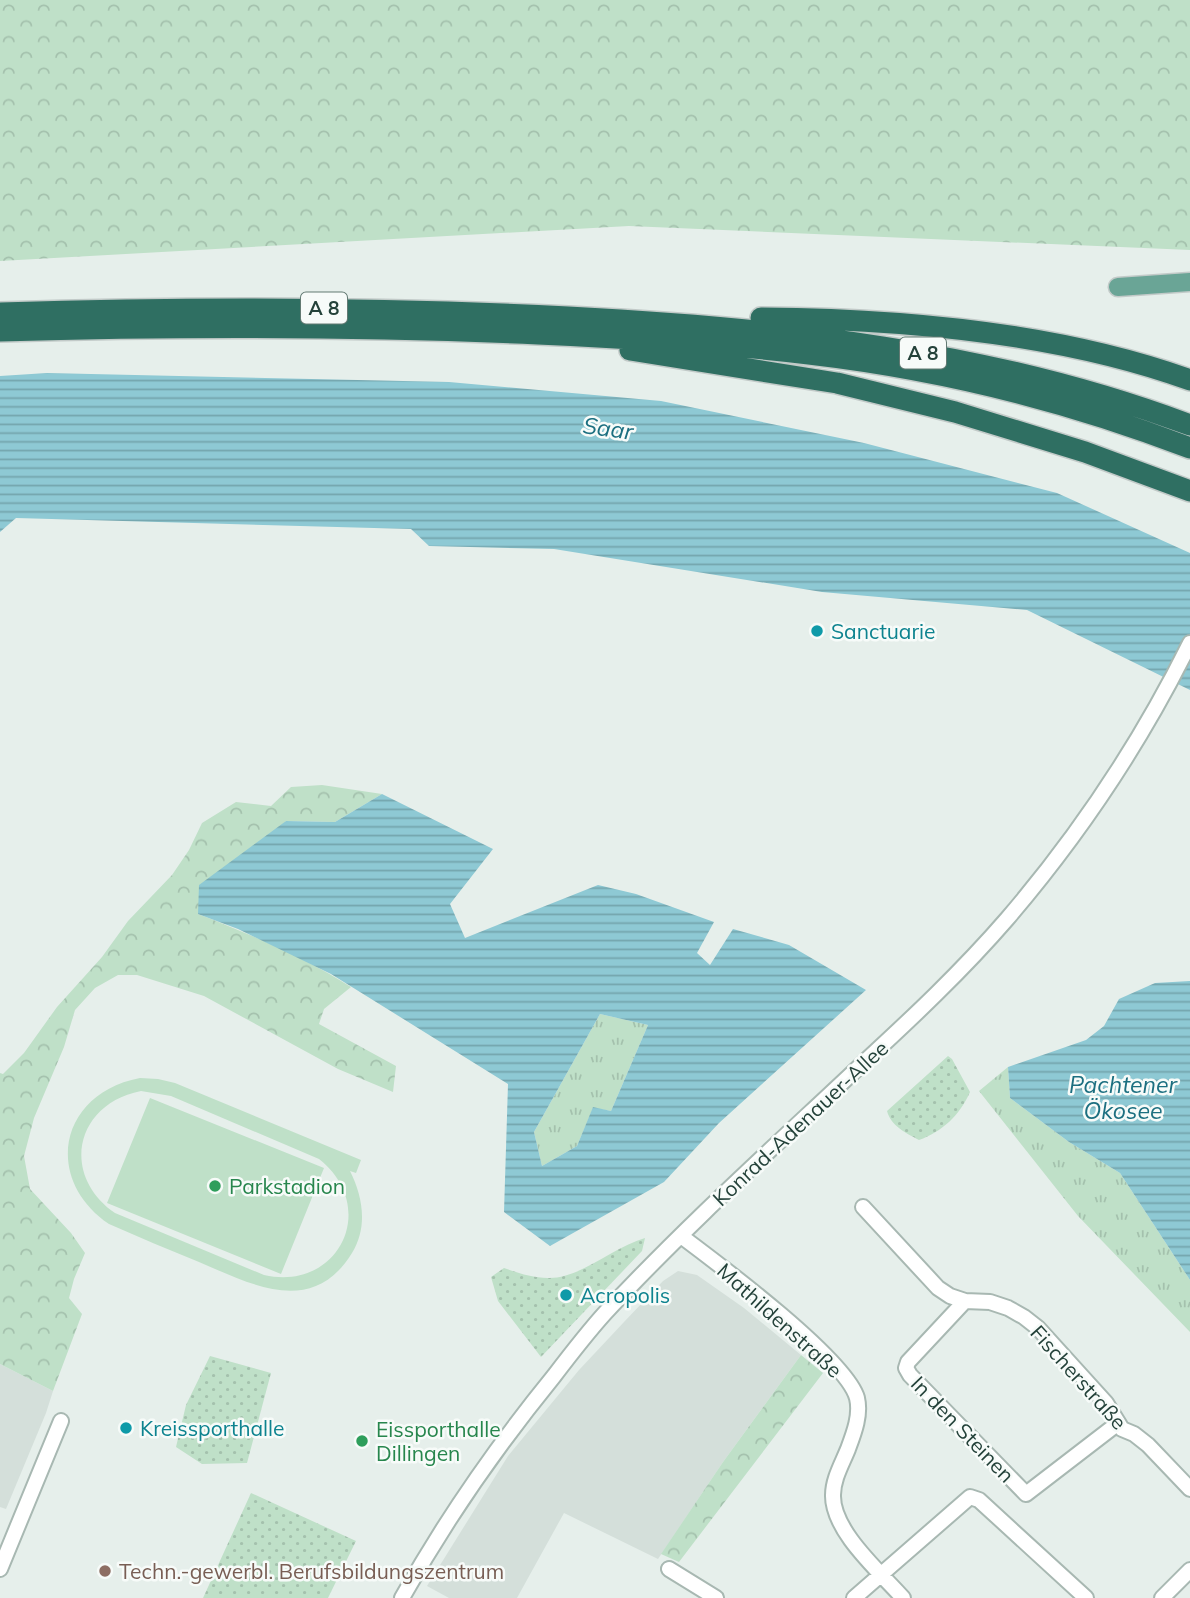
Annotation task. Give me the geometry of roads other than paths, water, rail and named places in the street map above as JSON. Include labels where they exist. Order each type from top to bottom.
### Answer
[{"type":"highway","name":"A 8","points":[[0,313],[327,308],[647,321],[815,336],[955,359],[1028,375],[1099,394],[1190,425]]},
{"type":"highway","points":[[647,321],[790,318],[948,330],[1059,346],[1119,359],[1190,380]]},
{"type":"highway","name":"A 8","points":[[0,331],[134,327],[312,327],[564,335],[811,354],[938,375],[1024,394],[1093,414],[1190,448]]},
{"type":"highway","points":[[564,335],[642,353],[837,383],[955,412],[1086,452],[1190,491]]},
{"type":"main road","points":[[1118,287],[1190,282]]},
{"type":"street","name":"Konrad-Adenauer-Allee","points":[[402,1598],[478,1475],[532,1402],[603,1316],[681,1236],[931,1000],[1006,921],[1079,827],[1135,743],[1190,643]]},
{"type":"street","name":"Fischerstraße","points":[[863,1207],[938,1288],[965,1301],[990,1302],[1008,1308],[1038,1328],[1106,1403],[1117,1424],[1148,1445],[1190,1489]]},
{"type":"street","name":"Mathildenstraße","points":[[681,1236],[778,1313],[841,1372],[854,1390],[858,1416],[835,1480],[833,1504],[841,1527],[904,1598]]},
{"type":"street","name":"In den Steinen","points":[[965,1301],[906,1367],[910,1375],[1026,1494],[1117,1424]]},
{"type":"street","points":[[0,1569],[61,1421]]},
{"type":"street","points":[[854,1598],[970,1497],[979,1500],[998,1516],[1086,1598]]},
{"type":"street","points":[[669,1569],[716,1598]]},
{"type":"street","points":[[1162,1598],[1190,1570]]},
{"type":"water","name":"Saar","points":[[47,373],[449,382],[661,401],[864,443],[1057,493],[1190,553],[1190,690],[1027,610],[822,592],[554,549],[429,546],[411,529],[16,518],[0,532],[0,376]]},
{"type":"water","points":[[382,794],[493,849],[450,904],[465,938],[598,885],[636,894],[714,922],[697,953],[710,965],[733,929],[789,945],[866,990],[719,1123],[664,1182],[550,1246],[504,1212],[508,1084],[331,974],[238,929],[198,914],[199,885],[286,821],[335,822]],"holes":[[[600,1014],[648,1025],[611,1111],[593,1107],[577,1146],[542,1166],[534,1132]]]},
{"type":"water","name":"Pachtener Ökosee","points":[[1190,981],[1190,1280],[1120,1173],[1069,1142],[1010,1098],[1008,1067],[1086,1040],[1104,1026],[1119,999],[1155,983]]},
{"type":"place","name":"Sanctuarie","points":[[817,631]]},
{"type":"place","name":"Parkstadion","points":[[215,1186]]},
{"type":"place","name":"Acropolis","points":[[566,1295]]},
{"type":"place","name":"Kreissporthalle","points":[[126,1428]]},
{"type":"place","name":"Eissporthalle Dillingen","points":[[362,1441]]},
{"type":"place","name":"Techn.-gewerbl. Berufsbildungszentrum","points":[[105,1571]]}]
